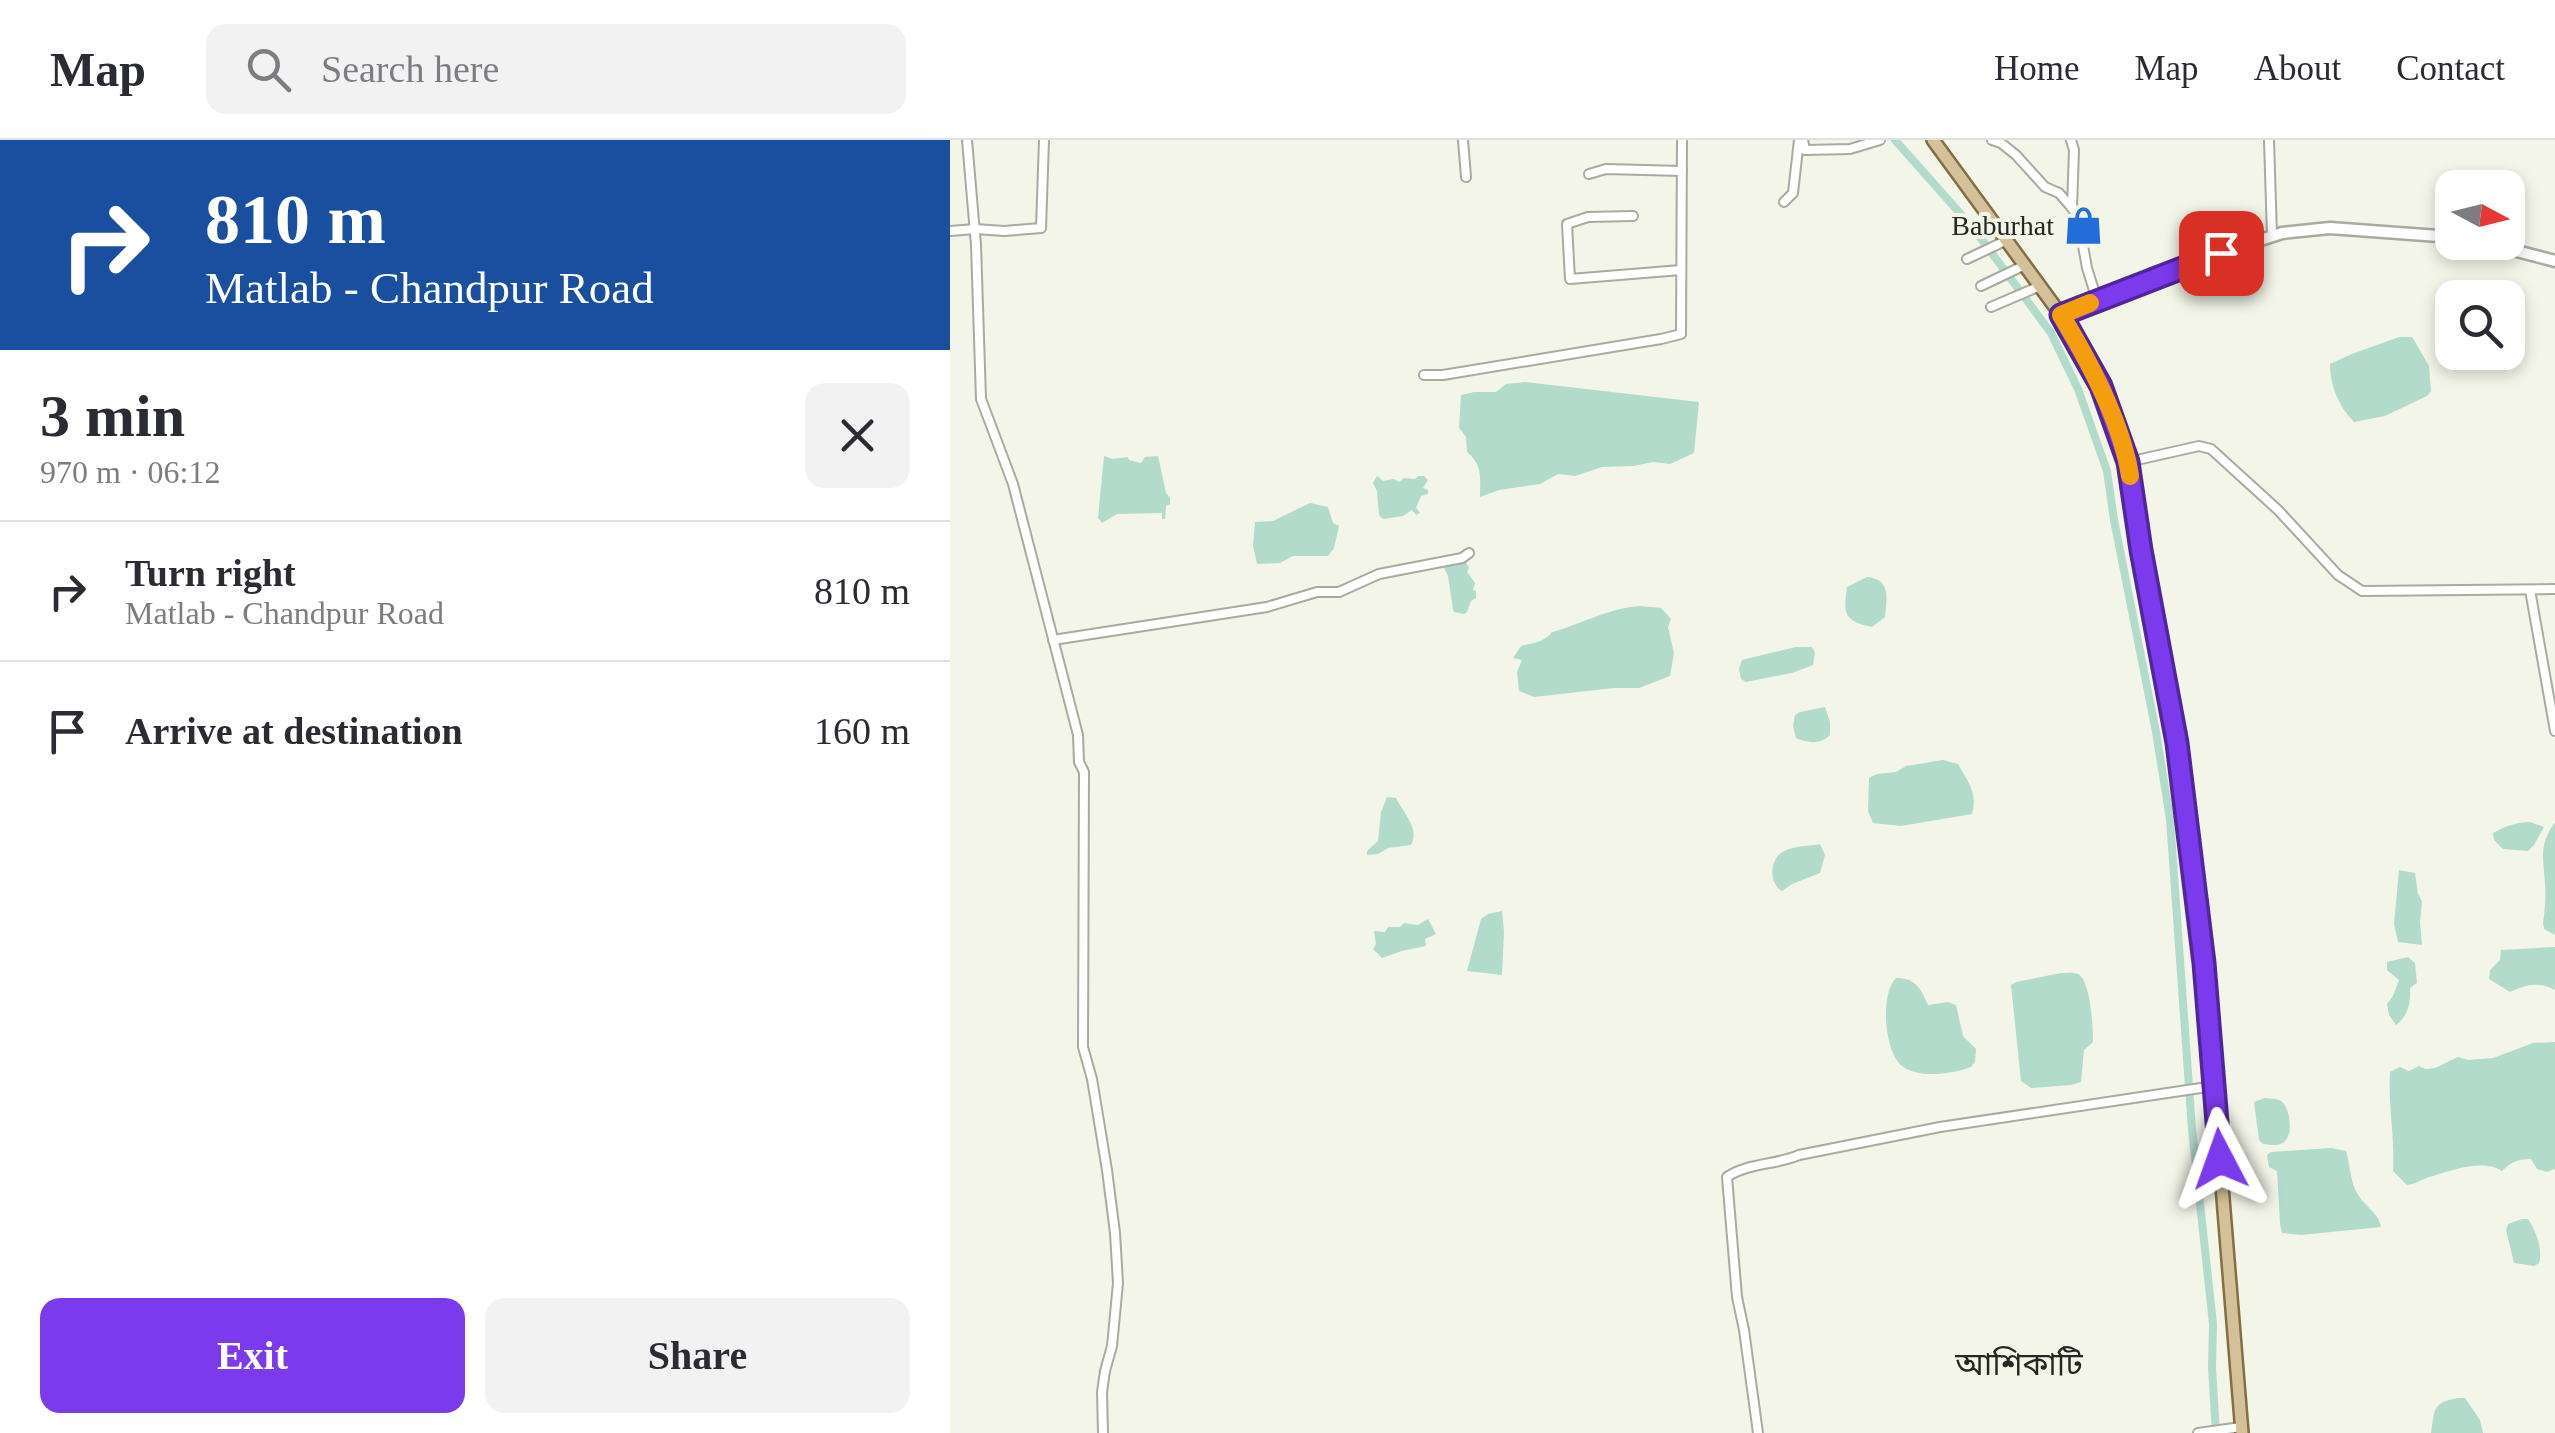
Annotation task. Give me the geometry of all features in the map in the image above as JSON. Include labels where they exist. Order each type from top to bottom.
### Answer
[{"type":"main road","points":[[1933,140],[2024,265],[2034,289],[2061,315],[2101,386],[2128,462],[2177,743],[2204,963],[2237,1430]]},
{"type":"main road","points":[[2061,315],[2282,233],[2330,228],[2435,237]]},
{"type":"main road","points":[[2525,253],[2555,260]]},
{"type":"street","points":[[966,140],[981,399],[1012,484],[1078,736],[1078,762],[1084,772],[1084,1047],[1107,1170],[1117,1266],[1116,1321],[1102,1392],[1103,1433]]},
{"type":"street","points":[[950,231],[1041,228],[1044,140]]},
{"type":"street","points":[[1463,140],[1466,177]]},
{"type":"street","points":[[1424,375],[1681,334],[1682,140]]},
{"type":"street","points":[[1801,140],[1805,150],[1850,149],[1879,140]]},
{"type":"street","points":[[1784,202],[1794,193],[1801,140]]},
{"type":"street","points":[[1992,140],[2001,143],[2072,208],[2078,218],[2097,300]]},
{"type":"street","points":[[2071,140],[2072,208]]},
{"type":"street","points":[[2269,140],[2272,236]]},
{"type":"street","points":[[1589,174],[1606,169],[1682,171]]},
{"type":"street","points":[[1632,216],[1588,218],[1567,224],[1570,279],[1681,270]]},
{"type":"street","points":[[1967,260],[2007,240]]},
{"type":"street","points":[[1981,286],[2024,265]]},
{"type":"street","points":[[1991,307],[2034,289]]},
{"type":"street","points":[[2128,462],[2200,446],[2211,448],[2278,510],[2338,576],[2362,591],[2555,589]]},
{"type":"street","points":[[1053,640],[1268,607],[1316,592],[1340,592],[1379,574],[1462,558],[1469,553]]},
{"type":"street","points":[[2530,590],[2555,731]]},
{"type":"street","points":[[1758,1433],[1736,1297],[1727,1177],[1737,1170],[1799,1154],[1940,1127],[2210,1086]]},
{"type":"street","points":[[2202,1432],[2237,1430]]},
{"type":"shaded area","points":[[2399,337],[2414,340],[2429,366],[2431,391],[2385,416],[2354,422],[2336,396],[2330,364]]},
{"type":"shaded area","points":[[1525,382],[1699,402],[1694,453],[1670,464],[1602,467],[1575,476],[1558,474],[1540,484],[1480,497],[1478,467],[1467,452],[1466,437],[1459,428],[1461,395],[1496,392],[1506,384]]},
{"type":"shaded area","points":[[1104,456],[1128,457],[1141,463],[1145,457],[1158,456],[1170,498],[1165,519],[1162,513],[1117,514],[1102,523],[1098,518]]},
{"type":"shaded area","points":[[1377,476],[1383,481],[1399,482],[1424,476],[1428,480],[1423,488],[1428,494],[1421,496],[1416,508],[1420,513],[1416,515],[1412,510],[1403,516],[1383,519],[1373,483]]},
{"type":"shaded area","points":[[1310,503],[1328,507],[1333,523],[1339,526],[1328,556],[1293,556],[1280,563],[1257,564],[1253,546],[1255,522],[1273,521]]},
{"type":"shaded area","points":[[1466,562],[1467,572],[1475,583],[1476,598],[1464,614],[1454,612],[1442,564]]},
{"type":"shaded area","points":[[1867,577],[1880,581],[1887,597],[1885,617],[1872,627],[1851,619],[1845,604],[1847,587]]},
{"type":"shaded area","points":[[1640,606],[1661,608],[1671,619],[1668,627],[1674,653],[1670,676],[1639,688],[1534,697],[1519,691],[1517,672],[1522,660],[1513,658],[1521,646],[1606,613]]},
{"type":"shaded area","points":[[1812,647],[1813,665],[1746,682],[1741,679],[1742,660]]},
{"type":"shaded area","points":[[1825,707],[1830,735],[1814,742],[1796,738],[1795,715]]},
{"type":"shaded area","points":[[1943,760],[1958,764],[1968,782],[1974,800],[1972,814],[1901,826],[1873,823],[1868,811],[1869,778]]},
{"type":"shaded area","points":[[1387,797],[1396,798],[1412,827],[1411,845],[1367,855],[1378,841]]},
{"type":"shaded area","points":[[2530,822],[2544,827],[2528,851],[2503,849],[2494,840],[2493,833]]},
{"type":"shaded area","points":[[2555,822],[2555,935],[2544,929],[2543,923],[2543,851]]},
{"type":"shaded area","points":[[1820,844],[1825,855],[1820,873],[1782,891],[1777,887],[1772,870],[1780,853]]},
{"type":"shaded area","points":[[2399,870],[2415,873],[2422,901],[2422,945],[2398,942],[2394,924]]},
{"type":"shaded area","points":[[1502,911],[1502,975],[1467,971],[1481,919]]},
{"type":"shaded area","points":[[1428,919],[1436,934],[1425,939],[1426,946],[1382,958],[1373,949],[1374,931],[1385,932],[1388,927],[1404,923],[1418,925]]},
{"type":"shaded area","points":[[2555,947],[2555,990],[2532,985],[2510,992],[2489,979],[2501,950]]},
{"type":"shaded area","points":[[2408,957],[2415,963],[2417,983],[2410,988],[2408,1009],[2396,1025],[2387,1004],[2399,980],[2387,970],[2387,962]]},
{"type":"shaded area","points":[[2061,973],[2078,974],[2086,986],[2093,1042],[2084,1050],[2081,1082],[2031,1088],[2021,1081],[2011,985]]},
{"type":"shaded area","points":[[1896,978],[1916,985],[1928,1005],[1956,1005],[1963,1036],[1976,1049],[1971,1067],[1926,1074],[1909,1070],[1896,1059],[1888,1036],[1886,1009]]},
{"type":"shaded area","points":[[2555,1042],[2555,1169],[2537,1169],[2531,1159],[2526,1159],[2502,1171],[2486,1166],[2466,1167],[2407,1185],[2393,1171],[2390,1072],[2400,1067],[2409,1071],[2419,1066],[2435,1068],[2458,1057],[2493,1058],[2533,1043]]},
{"type":"shaded area","points":[[2265,1098],[2279,1100],[2287,1109],[2289,1131],[2281,1144],[2263,1144],[2259,1140],[2254,1102]]},
{"type":"shaded area","points":[[2331,1148],[2346,1151],[2355,1188],[2381,1227],[2301,1235],[2282,1233],[2277,1171],[2269,1167],[2267,1155]]},
{"type":"shaded area","points":[[2528,1219],[2538,1240],[2540,1258],[2534,1266],[2514,1263],[2506,1230],[2508,1224]]},
{"type":"shaded area","points":[[2465,1398],[2480,1420],[2483,1433],[2431,1433],[2439,1405]]},
{"type":"waterway","points":[[1895,140],[1974,229],[2051,333],[2078,389],[2107,471],[2170,819],[2192,1129],[2213,1324],[2216,1433]]},
{"type":"slow traffic","points":[[2090,303],[2061,315],[2101,386],[2130,476]]},
{"type":"place","name":"Baburhat","points":[[2084,225]]},
{"type":"district","name":"আশিকাটি","points":[[2019,1364]]},
{"type":"route","points":[[2220,1159],[2204,963],[2177,743],[2128,462],[2101,386],[2061,315],[2221,253]]}]
